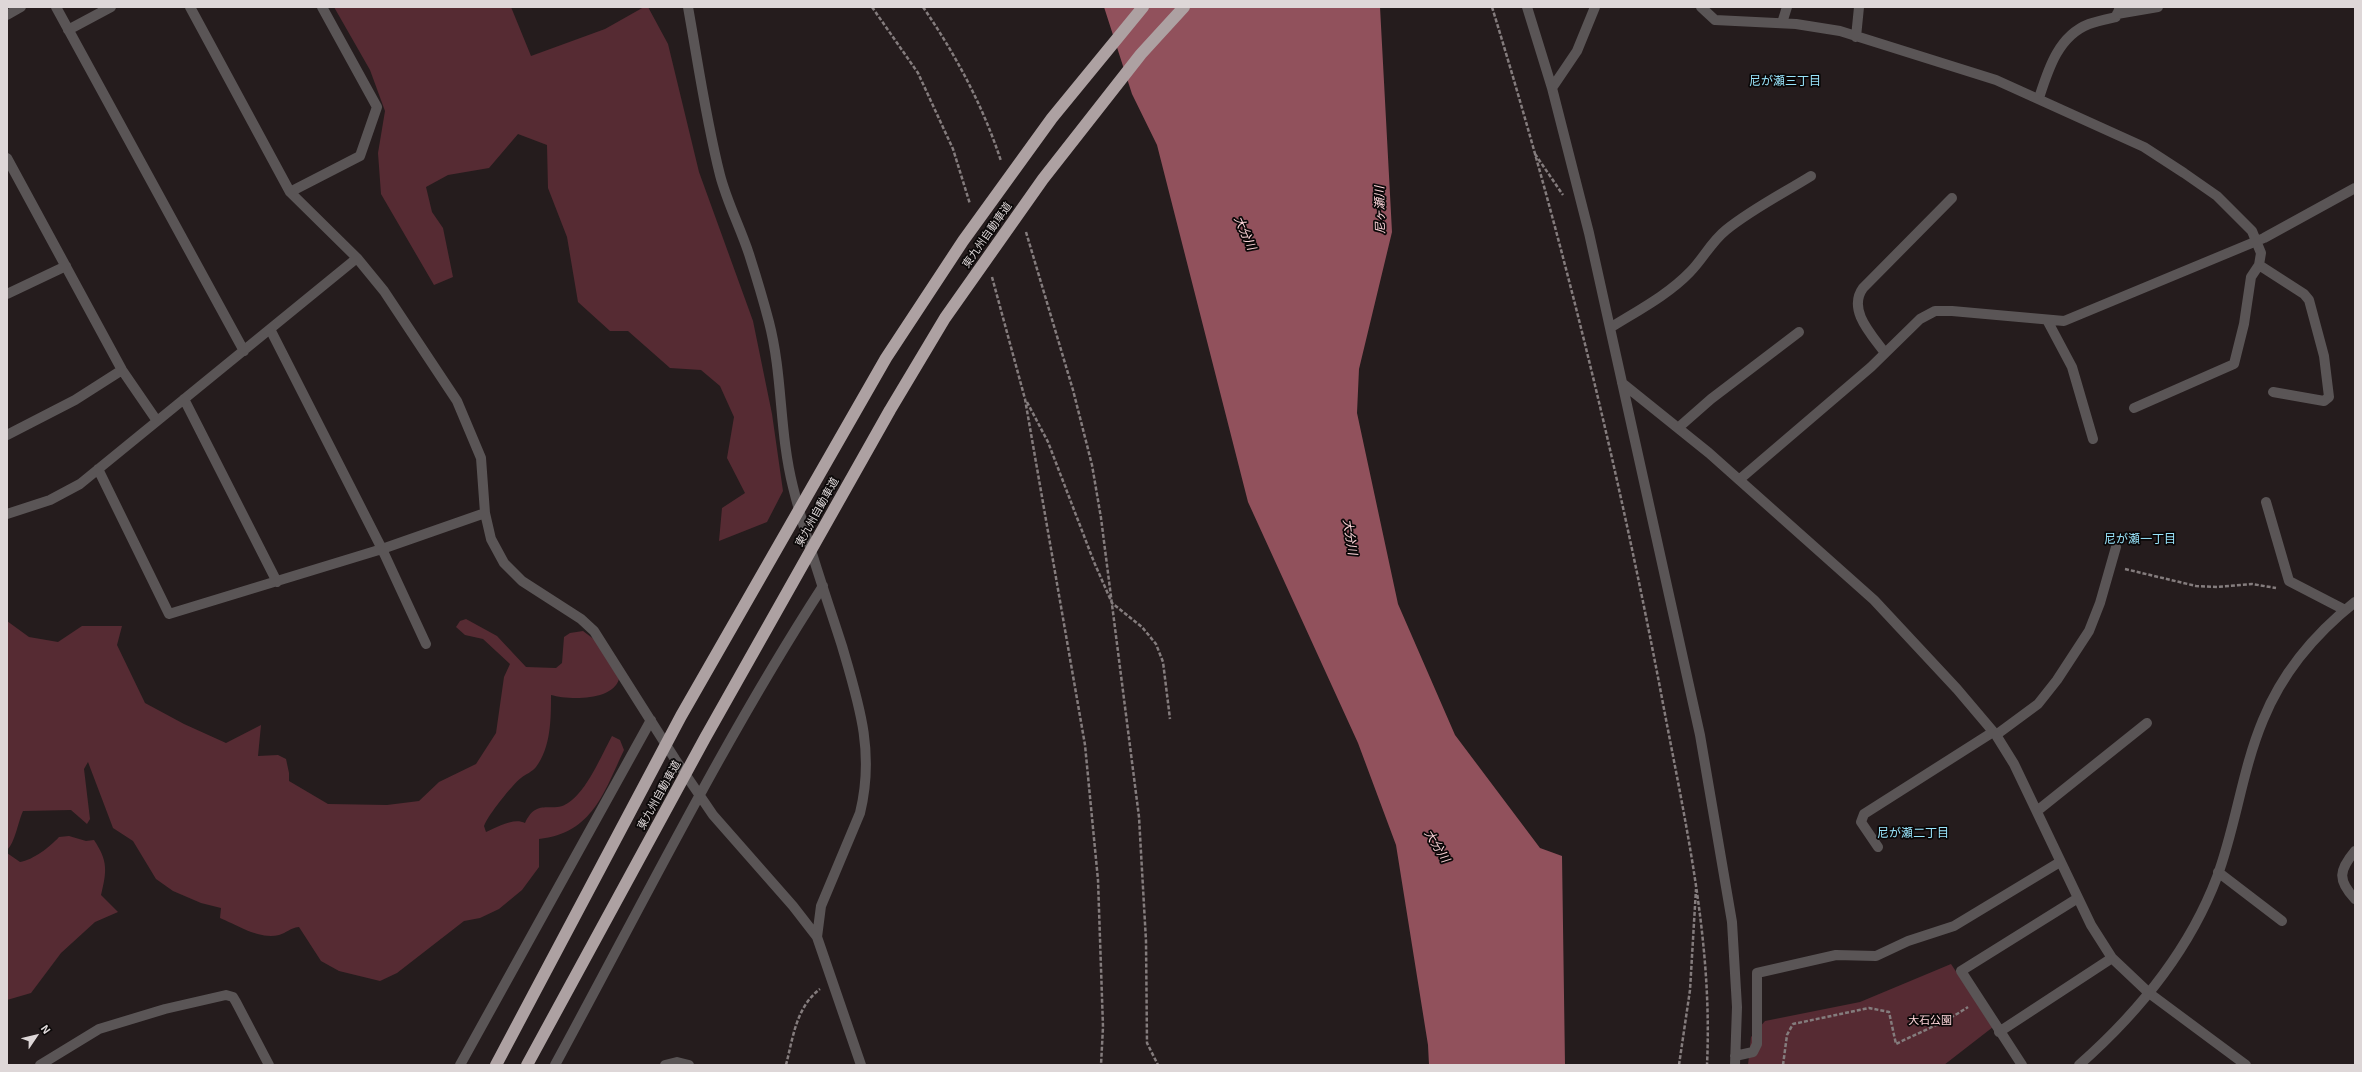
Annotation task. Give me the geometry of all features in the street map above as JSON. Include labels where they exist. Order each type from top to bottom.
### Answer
[{"type":"highway","name":"東九州自動車道","points":[[496,1065],[681,716],[886,358],[963,242],[1052,118],[1143,7]]},
{"type":"highway","name":"東九州自動車道","points":[[527,1065],[705,738],[886,417],[945,318],[1043,179],[1141,54],[1184,7]]},
{"type":"street","points":[[7,15],[22,7]]},
{"type":"street","points":[[56,7],[244,350]]},
{"type":"street","points":[[68,30],[111,7]]},
{"type":"street","points":[[190,7],[290,192],[357,258],[384,291],[460,407],[481,458],[485,513],[491,539],[504,563],[522,581],[581,619],[594,631],[700,796],[732,838],[793,906],[817,937],[861,1065]]},
{"type":"street","points":[[290,192],[360,156],[377,107],[322,7]]},
{"type":"street","points":[[688,7],[705,109],[721,177],[749,254],[769,321],[780,381],[784,434],[789,472],[801,517],[861,714],[867,770],[860,813],[821,906],[817,937]]},
{"type":"street","points":[[1527,7],[1552,88],[1589,233],[1700,735],[1727,880],[1736,964],[1735,1060],[1753,1052],[1757,1044],[1757,973],[1836,956],[1876,956],[1908,941],[1954,926],[2060,862]]},
{"type":"street","points":[[1552,88],[1577,51],[1595,7]]},
{"type":"street","points":[[1701,7],[1716,20],[1782,23],[1840,31],[1996,80],[2039,98],[2144,147],[2217,196],[2252,231],[2261,253],[2259,265],[2251,277],[2244,324],[2234,364],[2134,408]]},
{"type":"street","points":[[1782,23],[1787,7]]},
{"type":"street","points":[[1856,37],[1859,7]]},
{"type":"street","points":[[2039,98],[2052,60],[2071,36],[2088,24],[2116,17],[2118,11],[2158,7]]},
{"type":"street","points":[[7,158],[122,370],[157,421]]},
{"type":"street","points":[[1610,328],[1672,288],[1691,272],[1714,241],[1725,230],[1767,201],[1811,176]]},
{"type":"street","points":[[1740,479],[1884,353],[1912,326],[1928,314],[1935,311],[1952,311],[2064,321],[2257,241],[2355,188]]},
{"type":"street","points":[[1884,353],[1863,322],[1857,299],[1863,288],[1952,198]]},
{"type":"street","points":[[7,514],[64,494],[98,469],[357,258]]},
{"type":"street","points":[[2259,265],[2304,294],[2309,300],[2327,373],[2329,397],[2324,401],[2273,392]]},
{"type":"street","points":[[7,294],[66,266]]},
{"type":"street","points":[[2047,320],[2072,367],[2093,439]]},
{"type":"street","points":[[270,329],[382,549],[426,644]]},
{"type":"street","points":[[1678,428],[1711,399],[1799,332]]},
{"type":"street","points":[[7,435],[75,400],[122,370]]},
{"type":"street","points":[[1622,383],[1740,479],[1874,600],[1957,689],[1994,733],[2014,764],[2099,940],[2112,958],[2149,993],[2246,1065]]},
{"type":"street","points":[[184,399],[277,582]]},
{"type":"street","points":[[98,469],[169,614],[382,549],[485,513]]},
{"type":"street","points":[[2266,502],[2289,581],[2345,610]]},
{"type":"street","points":[[1878,847],[1861,822],[1864,814],[2038,704],[2057,680],[2089,630],[2100,603],[2116,547]]},
{"type":"street","points":[[555,1065],[700,796],[790,637],[823,586]]},
{"type":"street","points":[[2078,1065],[2110,1036],[2149,993],[2188,938],[2203,909],[2218,872],[2232,831],[2252,754],[2272,700],[2290,670],[2307,648],[2355,602]]},
{"type":"street","points":[[460,1065],[651,720]]},
{"type":"street","points":[[2037,812],[2147,723]]},
{"type":"street","points":[[2355,851],[2346,862],[2342,874],[2346,887],[2355,899]]},
{"type":"street","points":[[2218,872],[2282,921]]},
{"type":"street","points":[[2022,1065],[1999,1032],[1961,971],[2078,898]]},
{"type":"street","points":[[1999,1032],[2112,958]]},
{"type":"street","points":[[40,1065],[99,1029],[165,1009],[226,995],[233,997],[269,1065]]},
{"type":"street","points":[[665,1065],[677,1062],[689,1065]]},
{"type":"path","points":[[872,7],[918,73],[953,149],[971,208]]},
{"type":"path","points":[[923,7],[957,60],[974,94],[1003,167]]},
{"type":"path","points":[[1492,7],[1556,231],[1600,404],[1651,644],[1696,885],[1705,947],[1707,1065]]},
{"type":"path","points":[[1024,226],[1074,390],[1092,465],[1112,603],[1139,817],[1146,941],[1146,1042],[1158,1065]]},
{"type":"path","points":[[992,274],[1025,399],[1085,744],[1098,880],[1103,1027],[1102,1065]]},
{"type":"path","points":[[1025,399],[1048,442],[1094,562],[1112,603],[1142,627],[1156,644],[1163,662],[1170,719]]},
{"type":"path","points":[[2110,566],[2196,586],[2218,587],[2252,584],[2288,589],[2297,585]]},
{"type":"path","points":[[1679,1065],[1690,990],[1696,885]]},
{"type":"path","points":[[786,1065],[802,1010],[808,1000],[823,988]]},
{"type":"path","points":[[1783,1065],[1787,1035],[1793,1024],[1869,1008],[1889,1012],[1896,1044],[1934,1025],[1951,1019],[1973,1004]]},
{"type":"green space","points":[[334,7],[511,7],[531,56],[605,29],[644,7],[648,7],[668,44],[699,172],[753,321],[772,414],[783,491],[767,522],[719,541],[722,508],[745,493],[727,458],[734,417],[720,386],[701,370],[670,368],[628,331],[610,331],[578,302],[567,237],[548,188],[547,145],[518,134],[489,168],[448,175],[426,187],[432,212],[443,228],[453,277],[434,285],[381,194],[378,153],[385,111],[370,70]]},
{"type":"green space","points":[[466,619],[497,636],[526,667],[556,668],[562,663],[564,637],[570,633],[583,631],[595,640],[619,679],[615,686],[600,695],[568,698],[551,695],[551,714],[545,751],[536,767],[512,787],[495,808],[484,826],[486,832],[500,825],[511,822],[521,821],[525,823],[535,810],[540,808],[562,806],[568,803],[587,782],[612,736],[620,740],[624,750],[603,795],[584,819],[572,828],[557,835],[539,839],[539,867],[522,890],[499,909],[480,918],[464,921],[397,973],[380,981],[339,971],[321,961],[299,927],[293,928],[279,935],[272,936],[256,934],[220,918],[221,908],[201,903],[173,891],[156,879],[133,841],[113,828],[88,762],[84,769],[90,819],[87,824],[71,810],[23,811],[10,847],[7,850],[7,621],[29,637],[58,642],[82,626],[122,626],[117,645],[145,703],[184,724],[226,743],[261,725],[258,756],[278,755],[286,759],[289,781],[328,804],[387,805],[419,801],[439,782],[476,764],[496,733],[504,677],[510,664],[483,639],[465,635],[456,627],[460,621]]},
{"type":"green space","points":[[69,836],[86,841],[94,840],[99,847],[105,866],[101,895],[118,912],[95,922],[61,953],[31,993],[7,1000],[7,853],[20,862],[25,861],[51,845],[59,837]]},
{"type":"green space","name":"大石公園","points":[[1951,964],[1993,1027],[1944,1065],[1748,1065],[1751,1037],[1765,1021],[1860,1002]]},
{"type":"water","points":[[1104,7],[1380,7],[1392,232],[1359,369],[1357,413],[1398,604],[1455,735],[1540,848],[1562,856],[1565,1065],[1429,1065],[1428,1045],[1396,845],[1358,743],[1248,502],[1157,145],[1132,94]]},
{"type":"district","name":"尼が瀬三丁目","points":[[1785,81]]},
{"type":"district","name":"尼が瀬一丁目","points":[[2140,539]]},
{"type":"district","name":"尼が瀬二丁目","points":[[1913,833]]},
{"type":"water label","name":"尼ヶ瀬川","points":[[1380,210]]},
{"type":"water label","name":"大分川","points":[[1245,233]]},
{"type":"water label","name":"大分川","points":[[1350,537]]},
{"type":"water label","name":"大分川","points":[[1437,846]]}]
